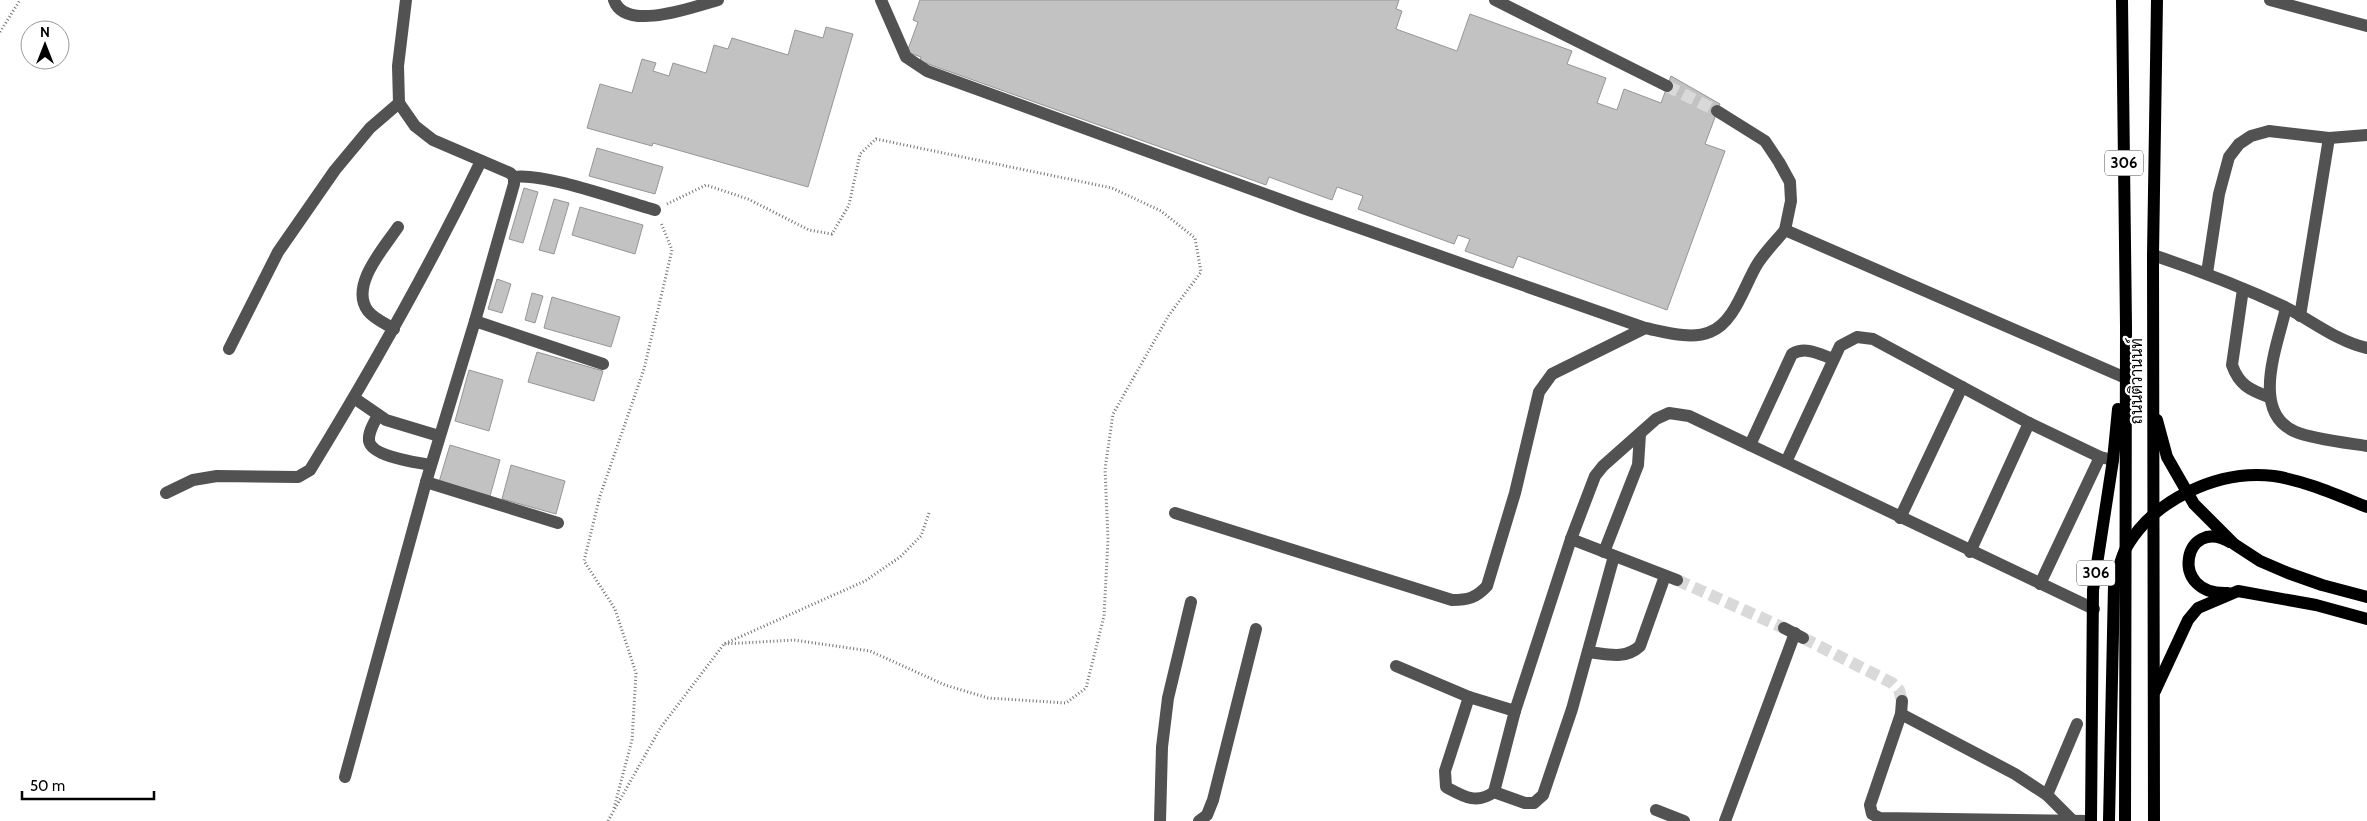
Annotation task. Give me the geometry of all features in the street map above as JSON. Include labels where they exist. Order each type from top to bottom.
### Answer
[{"type":"main road","name":"ถนนติวานนท์","points":[[2122,0],[2126,326],[2125,821]]},
{"type":"main road","name":"ถนนติวานนท์","points":[[2154,821],[2152,406],[2157,0]]},
{"type":"main road","name":"ถนนติวานนท์","points":[[2090,821],[2093,590],[2113,460],[2126,326]]},
{"type":"main road","points":[[2152,406],[2168,457],[2179,479],[2194,504],[2234,544]]},
{"type":"main road","points":[[2109,821],[2114,586],[2125,551],[2139,531],[2178,497],[2204,485],[2238,476],[2273,476],[2313,485],[2367,507]]},
{"type":"main road","points":[[2367,597],[2288,573],[2216,536],[2196,541],[2191,549],[2188,561],[2189,573],[2194,583],[2206,591],[2217,593],[2238,591],[2316,605],[2367,619]]},
{"type":"main road","points":[[2153,698],[2170,655],[2188,620],[2198,608],[2238,591]]},
{"type":"main road","name":"ถนนติวานนท์","points":[[2154,761],[2159,821]]},
{"type":"street","points":[[344,777],[430,465],[475,321],[514,184],[514,177],[510,173],[433,140],[415,126],[399,103],[398,66],[406,0]]},
{"type":"street","points":[[614,0],[616,5],[625,13],[640,16],[666,15],[718,0]]},
{"type":"street","points":[[881,0],[906,57],[927,71],[1303,208],[1645,328],[1690,335],[1711,332],[1725,322],[1738,304],[1758,264],[1785,230],[1791,202],[1790,182],[1764,141],[1718,111]]},
{"type":"street","points":[[1495,0],[1667,86]]},
{"type":"street","points":[[2270,0],[2367,26]]},
{"type":"street","points":[[228,349],[278,252],[335,170],[370,128],[399,103]]},
{"type":"street","points":[[2207,273],[2218,194],[2229,157],[2239,144],[2251,136],[2269,131],[2329,138],[2367,135]]},
{"type":"street","points":[[2300,316],[2329,138]]},
{"type":"street","points":[[166,493],[193,480],[217,476],[298,477],[310,470],[394,328],[441,243],[481,162]]},
{"type":"street","points":[[514,177],[524,175],[553,181],[655,210]]},
{"type":"street","points":[[394,328],[368,312],[362,298],[364,280],[398,227]]},
{"type":"street","points":[[1785,230],[2121,376]]},
{"type":"street","points":[[2153,255],[2207,273],[2243,288],[2286,308],[2341,338],[2367,348]]},
{"type":"street","points":[[2243,288],[2232,365],[2236,376],[2243,386],[2269,397]]},
{"type":"street","points":[[2286,308],[2270,381],[2269,397],[2273,412],[2280,423],[2296,433],[2367,446]]},
{"type":"street","points":[[475,321],[603,364]]},
{"type":"street","points":[[1175,513],[1452,600],[1468,600],[1478,596],[1487,586],[1512,502],[1539,392],[1552,374],[1645,328]]},
{"type":"street","points":[[1786,462],[1840,346],[1848,340],[1857,337],[1872,339],[2029,423],[2100,457],[2113,460]]},
{"type":"street","points":[[1750,445],[1792,354],[1799,350],[1808,350],[1834,358]]},
{"type":"street","points":[[1900,518],[1962,387]]},
{"type":"street","points":[[354,398],[386,420],[439,436]]},
{"type":"street","points":[[1469,697],[1445,771],[1446,787],[1470,799],[1487,797],[1494,792],[1515,711],[1571,539],[1595,476],[1603,466],[1656,419],[1670,413],[1689,416],[1970,552],[2094,609]]},
{"type":"street","points":[[378,415],[370,432],[369,440],[378,453],[430,465]]},
{"type":"street","points":[[1970,552],[2029,423]]},
{"type":"street","points":[[1494,792],[1525,803],[1534,803],[1543,795],[1572,709],[1588,652],[1609,554],[1638,465],[1640,434]]},
{"type":"street","points":[[2040,584],[2100,457]]},
{"type":"street","points":[[426,482],[558,523]]},
{"type":"street","points":[[1571,539],[1677,580]]},
{"type":"street","points":[[1588,652],[1621,656],[1634,652],[1640,646],[1665,576]]},
{"type":"street","points":[[1160,821],[1162,747],[1168,698],[1191,602]]},
{"type":"street","points":[[1199,821],[1208,815],[1214,800],[1256,629]]},
{"type":"street","points":[[1725,821],[1794,633]]},
{"type":"street","points":[[1396,666],[1469,697],[1515,711]]},
{"type":"street","points":[[2072,820],[2047,796],[2015,774],[1902,707],[1870,806],[1872,814],[1880,818],[2090,821]]},
{"type":"street","points":[[2047,796],[2077,724]]},
{"type":"street","points":[[1656,810],[1684,821]]},
{"type":"path","points":[[0,32],[20,0]]},
{"type":"path","points":[[614,808],[632,740],[636,673],[615,609],[584,561],[600,496],[644,369],[672,250],[655,210],[706,185],[748,199],[809,230],[832,234],[849,205],[860,154],[876,138],[1112,188],[1161,211],[1195,238],[1201,272],[1169,315],[1113,414],[1105,469],[1108,539],[1104,616],[1086,688],[1066,703],[988,698],[945,685],[870,651],[794,640],[724,644]]},
{"type":"path","points":[[608,821],[661,727],[724,644],[865,581],[900,557],[921,536],[929,513]]},
{"type":"building","points":[[920,0],[1399,0],[1396,9],[1402,11],[1396,29],[1457,51],[1470,14],[1572,51],[1567,64],[1606,78],[1597,103],[1617,110],[1624,89],[1661,103],[1671,76],[1720,104],[1705,144],[1725,151],[1667,310],[1518,256],[1513,268],[1465,251],[1470,239],[1458,235],[1454,244],[1358,209],[1363,196],[1337,187],[1332,200],[1269,177],[1266,185],[920,61],[921,57],[907,52],[918,22],[913,20]]},
{"type":"building","points":[[826,27],[853,34],[808,187],[653,143],[652,146],[587,128],[600,84],[632,93],[642,59],[656,63],[653,71],[669,76],[673,63],[706,73],[714,45],[728,49],[732,38],[788,55],[795,30],[823,38]]},
{"type":"building","points":[[597,148],[663,167],[655,194],[589,176]]},
{"type":"building","points":[[524,188],[538,192],[523,243],[509,239]]},
{"type":"building","points":[[554,199],[569,203],[554,254],[539,250]]},
{"type":"building","points":[[580,207],[643,225],[635,254],[572,235]]},
{"type":"building","points":[[497,279],[511,284],[502,313],[488,309]]},
{"type":"building","points":[[532,293],[543,296],[535,323],[525,320]]},
{"type":"building","points":[[552,297],[620,317],[611,347],[544,328]]},
{"type":"building","points":[[537,352],[603,371],[594,401],[528,382]]},
{"type":"building","points":[[469,370],[503,380],[489,431],[455,421]]},
{"type":"building","points":[[450,445],[500,460],[490,496],[439,482]]},
{"type":"building","points":[[511,465],[565,481],[556,514],[502,499]]},
{"type":"tunnel","points":[[1667,86],[1717,111]]},
{"type":"tunnel","points":[[1677,580],[1784,628]]},
{"type":"tunnel","points":[[1803,638],[1892,683],[1899,690],[1902,701]]}]
